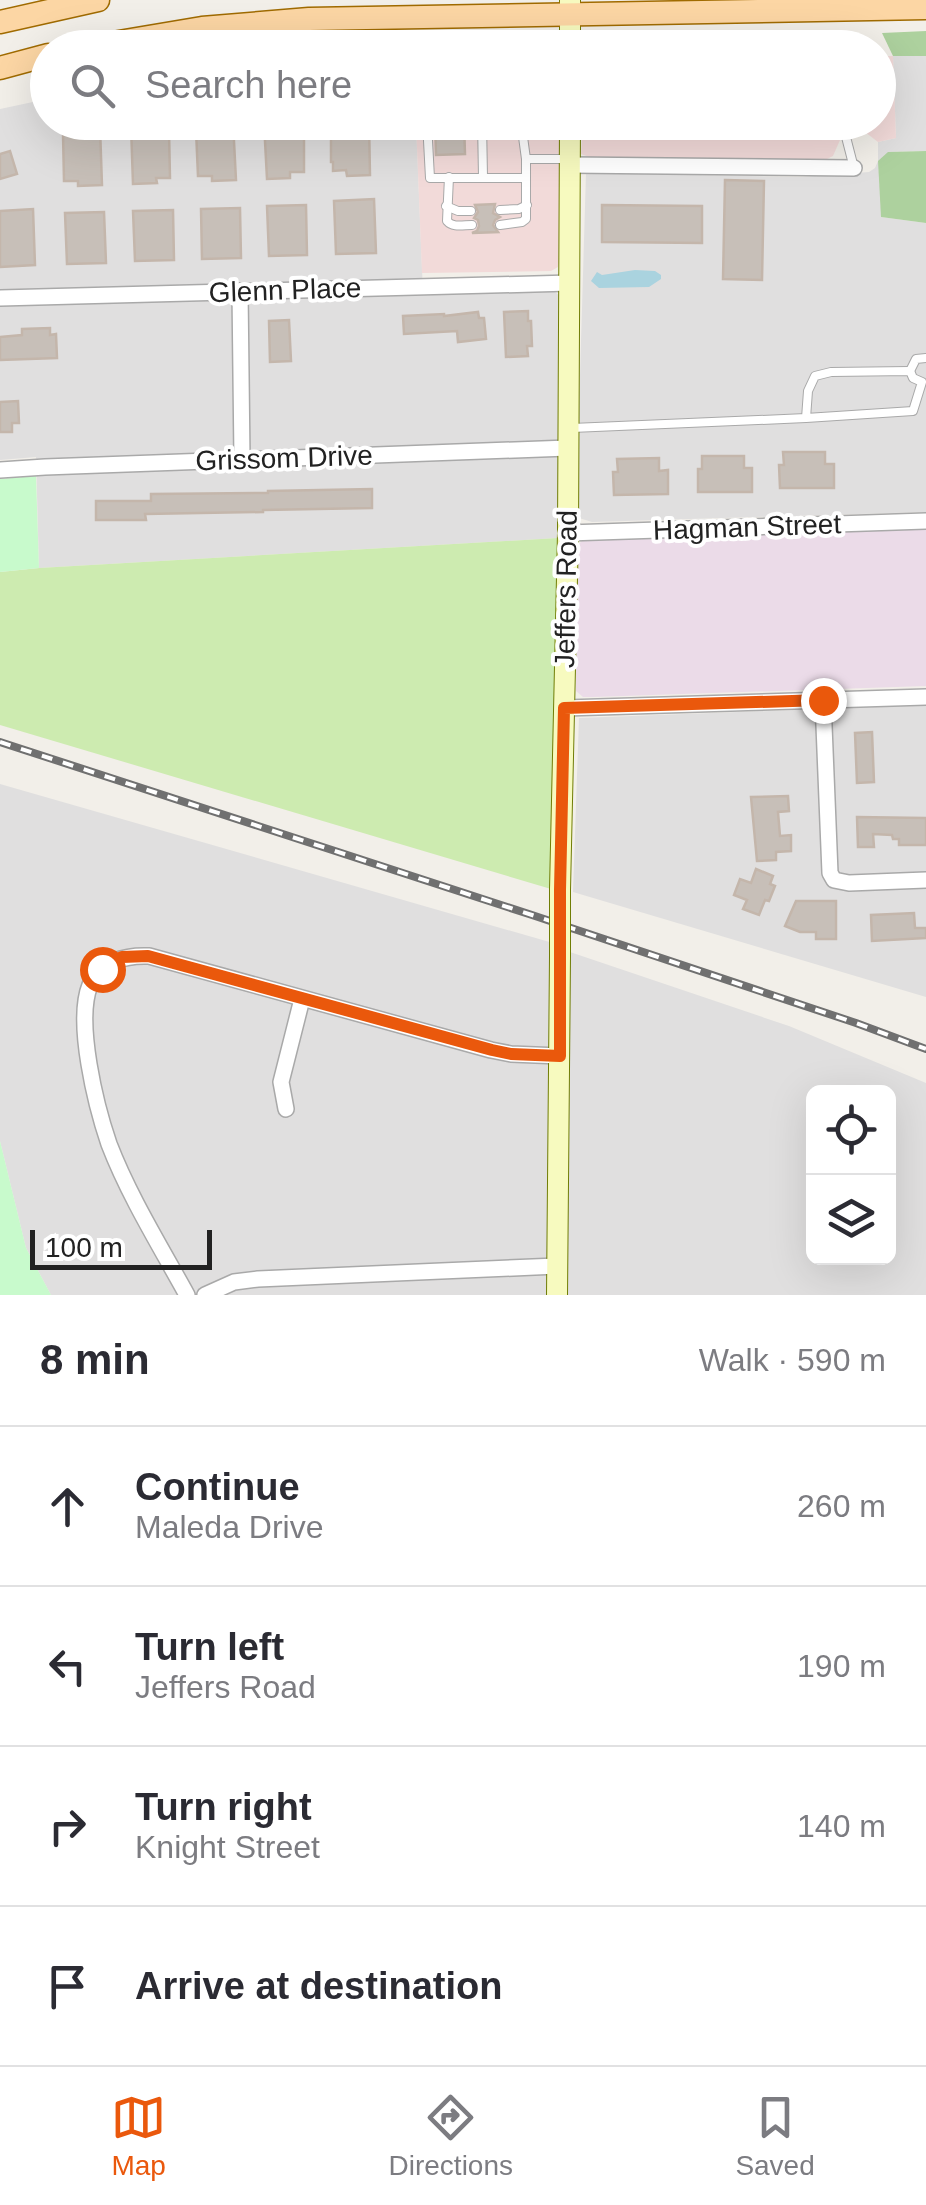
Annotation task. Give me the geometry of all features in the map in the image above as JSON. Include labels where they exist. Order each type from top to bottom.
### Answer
[{"type":"main road","points":[[0,22],[98,0]]},
{"type":"main road","points":[[309,19],[470,0]]},
{"type":"main road","points":[[572,30],[574,5]]},
{"type":"main road","points":[[190,30],[309,19],[574,5],[926,8]]},
{"type":"main road","points":[[0,68],[30,60]]},
{"type":"main road","name":"Jeffers Road","points":[[556,1295],[570,162],[576,140]]},
{"type":"street","points":[[570,162],[854,168]]},
{"type":"street","name":"Glenn Place","points":[[0,298],[570,283]]},
{"type":"street","points":[[240,291],[242,459]]},
{"type":"street","name":"Grissom Drive","points":[[0,470],[568,438]]},
{"type":"street","name":"Hagman Street","points":[[568,533],[926,520]]},
{"type":"street","points":[[564,708],[926,697]]},
{"type":"street","points":[[823,700],[828,866],[834,880],[926,880]]},
{"type":"street","points":[[187,1295],[122,1174],[100,1115],[86,1022],[89,988],[102,969],[122,957],[148,956],[492,1050],[560,1056]]},
{"type":"street","points":[[286,1109],[281,1082],[302,999]]},
{"type":"street","points":[[204,1295],[234,1282],[258,1279],[557,1266]]},
{"type":"lane","points":[[428,140],[430,178],[526,178]]},
{"type":"lane","points":[[482,140],[483,177]]},
{"type":"lane","points":[[500,224],[526,219],[523,140]]},
{"type":"lane","points":[[847,140],[854,168]]},
{"type":"lane","points":[[526,159],[570,162]]},
{"type":"lane","points":[[449,177],[447,220],[450,225],[472,225]]},
{"type":"lane","points":[[500,210],[519,210],[526,205]]},
{"type":"lane","points":[[446,206],[458,212],[471,211]]},
{"type":"lane","points":[[910,371],[916,360],[926,358]]},
{"type":"lane","points":[[568,438],[913,411],[924,382],[913,378],[910,371]]},
{"type":"lane","points":[[806,418],[808,390],[815,376],[831,372],[910,371]]},
{"type":"shaded area","points":[[896,56],[926,56],[926,151],[888,152],[881,217],[926,223],[926,512],[592,522],[579,518],[586,173],[801,177],[869,172],[878,161],[878,142],[896,140]]},
{"type":"shaded area","points":[[30,103],[30,140],[417,140],[423,293],[551,289],[559,295],[558,538],[39,568],[36,457],[0,460],[0,109]]},
{"type":"shaded area","points":[[417,140],[561,140],[558,267],[551,271],[422,273]]},
{"type":"shaded area","points":[[582,140],[840,140],[833,156],[827,159],[592,158],[581,154]]},
{"type":"shaded area","points":[[926,529],[926,686],[593,697],[583,697],[576,691],[577,547],[583,539]]},
{"type":"shaded area","points":[[926,705],[926,997],[573,892],[579,718]]},
{"type":"shaded area","points":[[0,784],[553,943],[547,1295],[51,1295],[26,1248],[0,1141]]},
{"type":"shaded area","points":[[570,952],[789,1026],[926,1083],[926,1295],[567,1295]]},
{"type":"green space","points":[[926,31],[926,56],[896,56],[896,32]]},
{"type":"green space","points":[[926,151],[926,223],[881,217],[878,161],[888,152]]},
{"type":"green space","points":[[36,476],[39,568],[0,572],[0,479]]},
{"type":"green space","points":[[558,538],[551,889],[0,725],[0,572]]},
{"type":"green space","points":[[0,1141],[26,1248],[51,1295],[0,1295]]},
{"type":"water","points":[[655,271],[661,279],[649,287],[599,288],[591,281],[597,272],[602,275]]},
{"type":"building","points":[[63,140],[100,140],[102,185],[78,186],[78,181],[64,181]]},
{"type":"building","points":[[131,140],[169,140],[170,178],[133,184]]},
{"type":"building","points":[[196,140],[234,140],[236,180],[212,181],[212,176],[198,176]]},
{"type":"building","points":[[265,140],[304,140],[304,172],[290,172],[290,178],[267,179]]},
{"type":"building","points":[[331,140],[369,140],[370,175],[347,176],[346,170],[333,171]]},
{"type":"building","points":[[436,140],[465,140],[465,154],[436,155]]},
{"type":"building","points":[[10,151],[17,174],[0,179],[0,154]]},
{"type":"building","points":[[725,180],[764,181],[762,280],[723,279]]},
{"type":"building","points":[[374,199],[376,253],[336,254],[334,201]]},
{"type":"building","points":[[495,204],[493,213],[500,217],[493,225],[498,232],[472,233],[479,226],[474,218],[478,212],[475,205]]},
{"type":"building","points":[[306,205],[307,255],[269,256],[267,206]]},
{"type":"building","points":[[602,205],[702,206],[702,243],[602,242]]},
{"type":"building","points":[[240,208],[241,258],[202,259],[201,209]]},
{"type":"building","points":[[33,209],[35,265],[0,267],[0,211]]},
{"type":"building","points":[[173,210],[174,260],[135,261],[133,211]]},
{"type":"building","points":[[104,212],[106,263],[67,264],[65,213]]},
{"type":"building","points":[[528,311],[532,346],[527,346],[528,356],[506,357],[504,312]]},
{"type":"building","points":[[478,312],[479,318],[484,318],[486,339],[458,342],[457,331],[404,334],[403,316]]},
{"type":"building","points":[[289,320],[291,361],[270,362],[269,321]]},
{"type":"building","points":[[50,328],[50,335],[56,334],[57,358],[0,360],[0,337],[22,335],[22,329]]},
{"type":"building","points":[[18,401],[19,423],[12,423],[12,432],[0,432],[0,402]]},
{"type":"building","points":[[783,452],[825,452],[825,464],[834,464],[834,488],[780,488]]},
{"type":"building","points":[[702,456],[744,456],[744,468],[752,468],[752,492],[698,492]]},
{"type":"building","points":[[659,458],[659,471],[668,470],[668,494],[614,495],[617,459]]},
{"type":"building","points":[[372,489],[372,508],[145,514],[146,520],[96,520],[96,501],[151,501],[151,494]]},
{"type":"building","points":[[872,732],[874,782],[857,783],[855,733]]},
{"type":"building","points":[[788,796],[789,811],[778,812],[780,836],[791,835],[791,851],[776,852],[776,860],[757,861],[751,797]]},
{"type":"building","points":[[857,817],[926,818],[926,845],[899,845],[899,839],[892,835],[873,834],[874,847],[858,847]]},
{"type":"building","points":[[756,869],[773,876],[770,884],[775,886],[759,915],[743,909],[747,900],[734,895],[740,879],[751,883]]},
{"type":"building","points":[[796,901],[836,901],[836,939],[816,939],[816,932],[800,932],[785,926]]},
{"type":"building","points":[[914,913],[915,928],[926,928],[926,938],[872,941],[871,915]]},
{"type":"railway","points":[[0,742],[532,915],[926,1049]]},
{"type":"route","points":[[102,969],[122,957],[148,956],[492,1050],[560,1056],[564,708],[823,700]]}]
